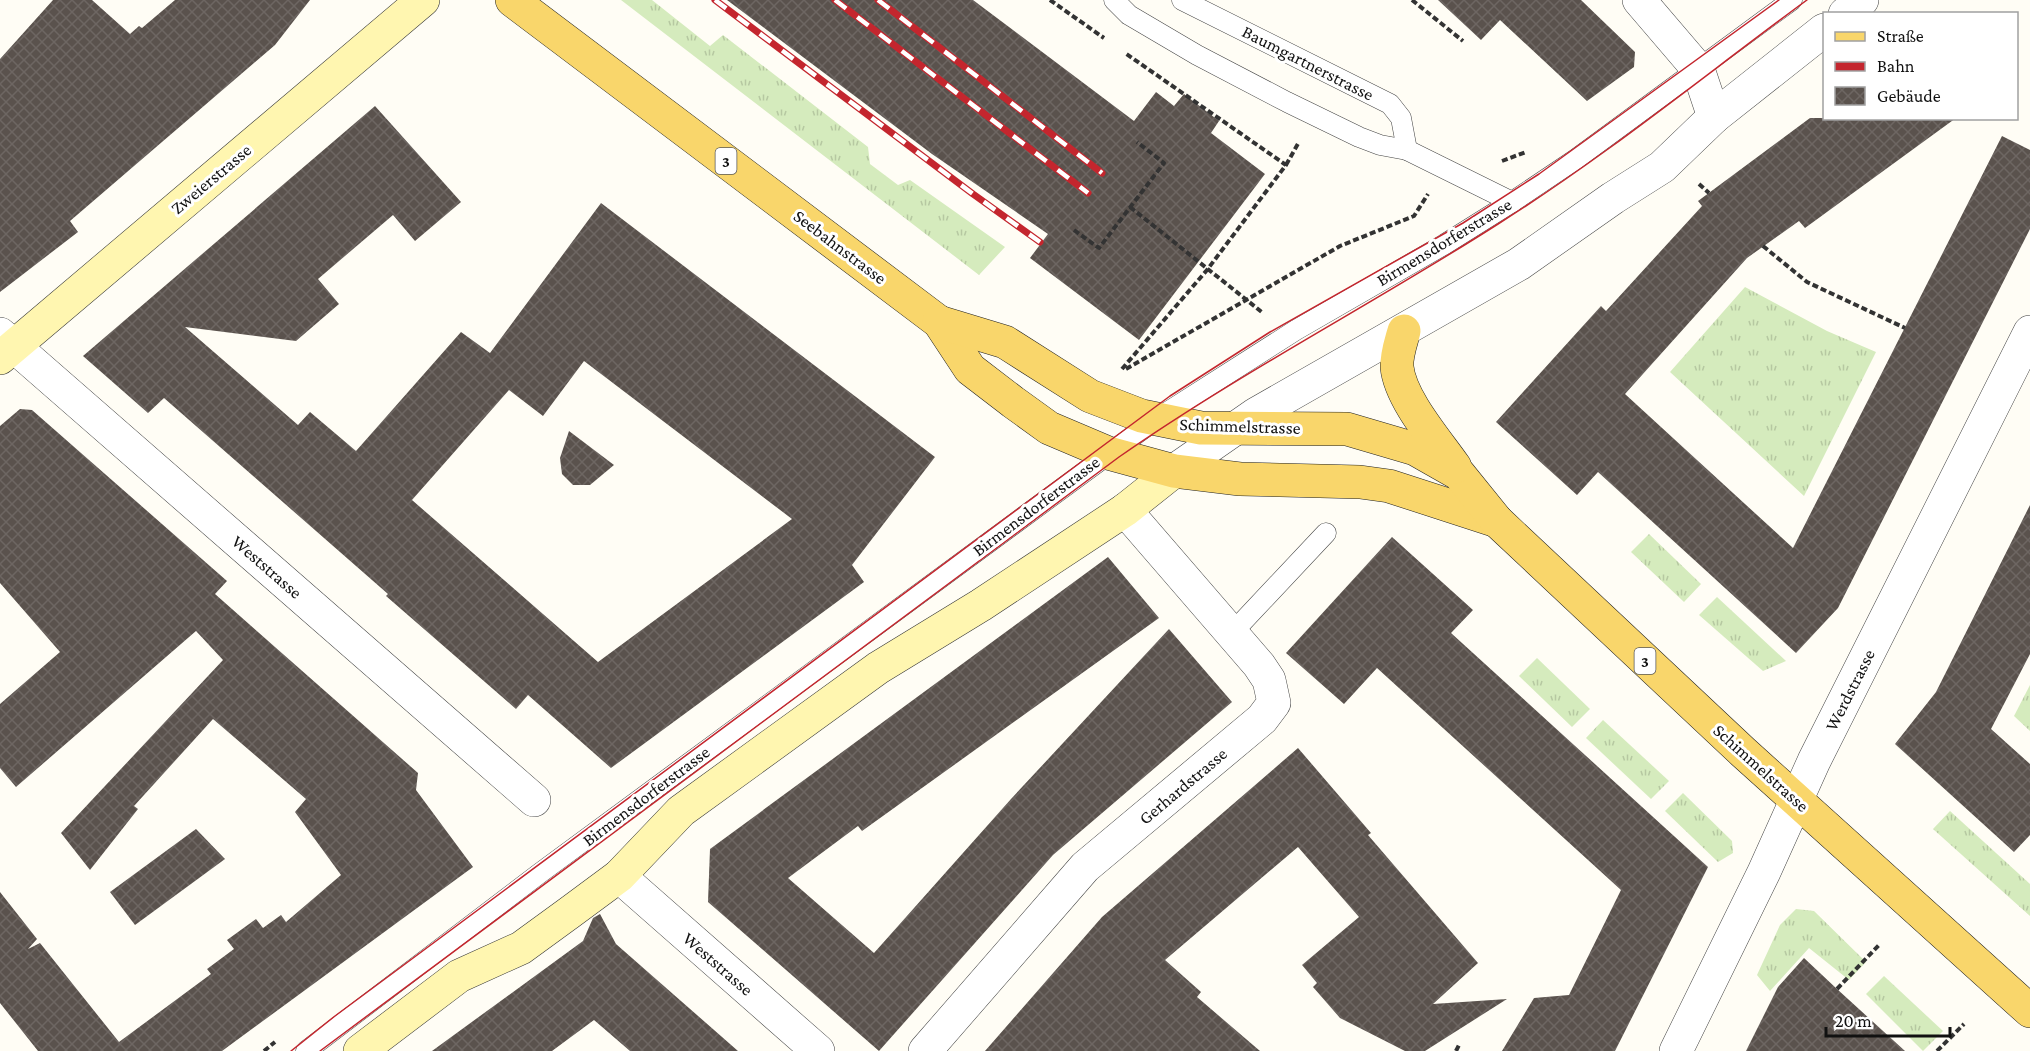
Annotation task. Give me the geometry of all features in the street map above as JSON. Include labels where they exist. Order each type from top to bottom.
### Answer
[{"type":"main road","name":"Zweierstrasse","points":[[4,346],[423,0]]},
{"type":"main road","name":"Seebahnstrasse","points":[[512,0],[939,322],[970,369],[1049,428],[1108,453],[1174,471]]},
{"type":"main road","name":"Schimmelstrasse","points":[[939,322],[1005,342],[1090,396],[1155,420],[1201,428],[1347,429],[1415,449],[1459,474],[1497,521],[1796,800],[2030,1011]]},
{"type":"main road","points":[[1404,331],[1397,367],[1402,383],[1408,398],[1459,474]]},
{"type":"main road","name":"Schimmelstrasse","points":[[1174,471],[1240,479],[1360,482],[1424,496],[1497,521]]},
{"type":"main road","name":"Birmensdorferstrasse","points":[[360,1051],[459,976],[521,948],[619,876],[681,811],[859,682],[1125,510],[1174,471]]},
{"type":"street","points":[[1640,0],[1698,69],[1714,117]]},
{"type":"street","points":[[1847,12],[1862,0]]},
{"type":"street","name":"Birmensdorferstrasse","points":[[1174,471],[1234,429],[1519,264],[1613,198],[1662,167],[1714,117],[1823,31]]},
{"type":"street","name":"Werdstrasse","points":[[1676,1051],[1764,872],[1796,800],[2030,332]]},
{"type":"street","name":"Weststrasse","points":[[4,346],[534,800]]},
{"type":"street","name":"Gerhardstrasse","points":[[925,1051],[1085,867],[1262,719],[1274,703],[1269,680],[1232,633],[1125,510]]},
{"type":"street","name":"Weststrasse","points":[[619,876],[818,1051]]},
{"type":"lane","points":[[1114,0],[1138,21],[1287,102],[1359,137],[1380,145],[1407,150],[1512,202]]},
{"type":"lane","name":"Baumgartnerstrasse","points":[[1182,0],[1390,104],[1401,118],[1407,150]]},
{"type":"lane","name":"Birmensdorferstrasse","points":[[306,1051],[540,873],[1108,453],[1155,420],[1296,330],[1445,244],[1512,202],[1576,159],[1792,0]]},
{"type":"lane","points":[[1232,633],[1326,533]]},
{"type":"path","points":[[1050,0],[1113,44]]},
{"type":"path","points":[[1412,0],[1463,41]]},
{"type":"path","points":[[1123,51],[1286,165],[1207,270],[1118,374],[1340,246],[1414,216],[1430,189],[1535,148]]},
{"type":"path","points":[[1074,230],[1099,248],[1164,163],[1137,142]]},
{"type":"path","points":[[1697,182],[1708,193]]},
{"type":"path","points":[[1130,207],[1207,270],[1273,319]]},
{"type":"path","points":[[1763,246],[1807,282],[1905,328]]},
{"type":"path","points":[[1837,989],[1879,945]]},
{"type":"path","points":[[1937,1051],[1964,1024]]},
{"type":"path","points":[[1456,1051],[1459,1045]]},
{"type":"green space","points":[[621,0],[652,0],[710,46],[723,35],[868,147],[870,164],[898,185],[910,180],[1005,247],[979,275]]},
{"type":"green space","points":[[1745,287],[1827,331],[1876,352],[1804,496],[1670,372]]},
{"type":"green space","points":[[1649,534],[1701,584],[1684,602],[1631,552]]},
{"type":"green space","points":[[1717,597],[1786,661],[1763,671],[1699,615]]},
{"type":"green space","points":[[1537,658],[1590,709],[1572,727],[1519,676]]},
{"type":"green space","points":[[2030,685],[2030,731],[2014,716]]},
{"type":"green space","points":[[1603,720],[1669,781],[1651,799],[1586,738]]},
{"type":"green space","points":[[1683,793],[1732,841],[1733,853],[1718,862],[1665,811]]},
{"type":"green space","points":[[1950,811],[2030,884],[2030,916],[1933,829]]},
{"type":"green space","points":[[1796,909],[1814,911],[1866,962],[1849,980],[1809,948],[1770,991],[1757,975],[1780,925]]},
{"type":"green space","points":[[1884,976],[1943,1031],[1923,1051],[1866,994]]},
{"type":"building","points":[[53,0],[92,0],[130,34],[139,26],[142,28],[175,0],[310,0],[275,45],[70,221],[78,232],[0,292],[0,59]]},
{"type":"building","points":[[727,0],[973,0],[1134,121],[1156,92],[1174,106],[1184,94],[1219,121],[1211,133],[1265,174],[1139,340],[1030,258],[1048,234],[932,154]]},
{"type":"building","points":[[1438,0],[1581,0],[1635,52],[1634,67],[1587,101],[1500,20],[1481,40]]},
{"type":"building","points":[[375,106],[461,202],[415,241],[393,215],[318,279],[339,304],[296,341],[185,327],[298,425],[310,412],[356,451],[461,332],[490,353],[601,203],[935,457],[852,565],[864,582],[611,768],[528,695],[516,709],[164,398],[148,413],[83,356]],"holes":[[[584,361],[792,519],[598,662],[412,500],[509,390],[543,416]]]},
{"type":"building","points":[[1810,118],[1823,118],[1823,120],[1953,120],[1805,228],[1799,221],[1747,258],[1625,394],[1793,548],[2002,136],[2030,150],[2030,229],[1838,608],[1796,653],[1598,472],[1577,495],[1496,422],[1601,306],[1606,311],[1702,206],[1698,201]]},
{"type":"building","points":[[20,409],[32,410],[227,581],[215,594],[418,773],[416,790],[473,867],[222,1051],[38,1051],[0,1003],[0,892],[37,939],[28,949],[40,943],[119,1042],[211,974],[207,969],[234,949],[227,940],[256,919],[263,928],[281,915],[286,922],[341,875],[295,812],[306,799],[213,719],[134,806],[138,809],[90,870],[61,833],[223,660],[196,631],[16,787],[0,768],[0,704],[60,652],[0,583],[0,426]]},
{"type":"building","points":[[569,431],[614,465],[590,485],[573,485],[562,474],[560,458]]},
{"type":"building","points":[[2030,505],[2030,654],[1991,729],[2030,764],[2030,835],[2014,852],[1895,744],[1936,692]]},
{"type":"building","points":[[1392,537],[1473,610],[1451,633],[1708,867],[1615,1051],[1502,1051],[1534,998],[1569,995],[1621,890],[1377,668],[1344,704],[1286,653]]},
{"type":"building","points":[[1108,557],[1159,618],[862,831],[858,826],[788,878],[874,953],[1011,799],[1169,629],[1232,702],[1053,855],[879,1051],[708,902],[710,849]]},
{"type":"building","points":[[1298,748],[1371,833],[1368,835],[1478,963],[1433,1004],[1507,999],[1425,1051],[1405,1051],[1340,1018],[1313,987],[1317,983],[1302,965],[1359,917],[1298,847],[1165,960],[1201,992],[1197,997],[1260,1051],[985,1051],[1102,917]]},
{"type":"building","points":[[196,829],[225,859],[135,925],[110,892]]},
{"type":"building","points":[[600,914],[616,944],[738,1051],[630,1051],[594,1020],[552,1051],[432,1051],[583,941],[593,918]]},
{"type":"building","points":[[1804,958],[1905,1051],[1746,1051],[1778,987]]},
{"type":"tram line","points":[[291,1051],[1170,396],[1270,332],[1463,223],[1539,174],[1779,0]]},
{"type":"tram line","points":[[320,1051],[1119,457],[1212,396],[1451,253],[1538,198],[1578,171],[1807,0]]},
{"type":"railway","points":[[715,0],[1040,242]]},
{"type":"railway","points":[[835,0],[1088,193]]},
{"type":"railway","points":[[878,0],[1102,173]]}]
